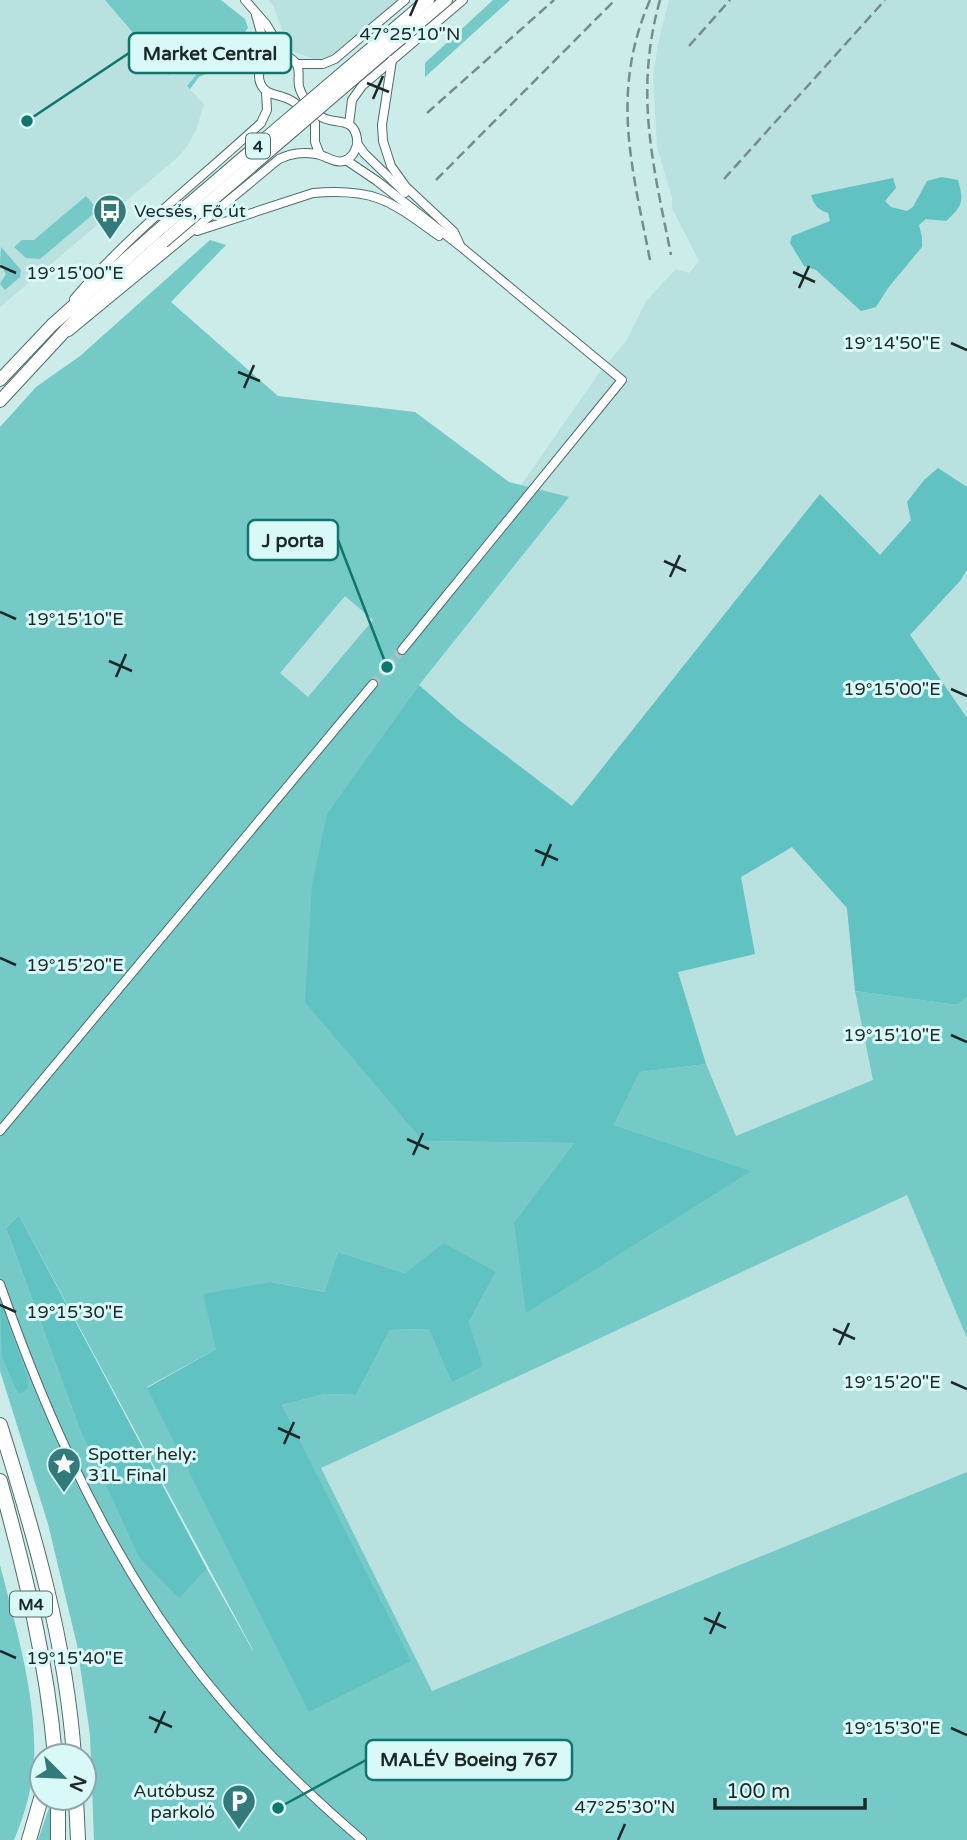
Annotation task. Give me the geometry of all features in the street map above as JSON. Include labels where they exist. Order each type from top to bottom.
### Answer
[{"type":"highway","name":"M4","points":[[0,1425],[46,1584],[61,1656],[72,1742]]},
{"type":"highway","name":"M4","points":[[0,1481],[36,1628],[53,1742]]},
{"type":"highway","points":[[50,1742],[52,1729]]},
{"type":"highway","points":[[29,1840],[37,1812]]},
{"type":"highway","points":[[58,1812],[58,1840]]},
{"type":"highway","points":[[77,1812],[78,1840]]},
{"type":"main road","name":"4","points":[[0,380],[52,325],[159,238],[364,62],[428,0]]},
{"type":"main road","name":"4","points":[[364,62],[446,0]]},
{"type":"main road","name":"4","points":[[0,401],[76,318],[159,238]]},
{"type":"street","points":[[245,0],[266,24],[285,55],[297,64],[323,64],[335,59],[405,0]]},
{"type":"street","points":[[349,124],[352,100],[356,93],[463,0]]},
{"type":"street","points":[[52,325],[88,283],[136,235],[261,123],[267,110],[266,91],[259,80],[264,62],[264,43],[255,12]]},
{"type":"street","points":[[264,62],[277,55],[285,55]]},
{"type":"street","points":[[393,60],[382,125],[383,141],[391,166],[406,187],[454,232],[460,246]]},
{"type":"street","points":[[282,96],[292,92],[298,84],[300,77],[297,64]]},
{"type":"street","points":[[298,84],[310,106],[321,117],[349,124],[364,153],[460,246]]},
{"type":"street","points":[[266,91],[282,96],[304,110],[315,123],[316,149],[320,155]]},
{"type":"street","points":[[316,136],[323,124],[329,121]]},
{"type":"street","points":[[48,348],[89,318],[279,159],[299,152],[320,155],[332,162],[345,160],[351,156],[358,143]]},
{"type":"street","points":[[345,160],[377,181],[460,246],[622,380],[402,650]]},
{"type":"street","points":[[191,233],[313,193],[357,192],[392,202],[445,240],[460,246]]},
{"type":"street","points":[[0,1131],[373,684]]},
{"type":"street","points":[[0,1284],[48,1413],[76,1472],[121,1557],[160,1619],[240,1721],[303,1786],[362,1840]]},
{"type":"shaded area","points":[[0,0],[105,0],[168,75],[187,63],[196,75],[187,86],[204,104],[196,130],[178,157],[0,307]]},
{"type":"shaded area","points":[[105,0],[221,0],[245,19],[248,28],[229,53],[224,66],[199,77],[190,89],[187,86],[196,75],[188,64],[169,75]]},
{"type":"shaded area","points":[[268,0],[398,0],[328,58],[314,59],[290,50],[273,5]]},
{"type":"shaded area","points":[[493,0],[510,0],[425,77],[425,63]]},
{"type":"shaded area","points":[[669,0],[967,0],[967,1840],[289,1718],[123,698],[494,524],[599,373],[627,340],[646,301],[676,269],[689,273],[699,261],[672,208],[672,198],[657,147],[653,76]]},
{"type":"shaded area","points":[[942,177],[958,180],[961,193],[959,207],[946,221],[926,219],[919,225],[922,247],[876,307],[861,311],[816,270],[804,266],[790,243],[792,236],[830,221],[828,213],[817,207],[811,195],[893,178],[896,188],[885,201],[891,207],[907,211],[913,207],[927,181]]},
{"type":"shaded area","points":[[86,196],[98,210],[40,259],[26,258],[14,247],[22,240],[34,240]]},
{"type":"shaded area","points":[[210,240],[226,245],[171,302],[278,396],[415,412],[509,482],[569,497],[419,685],[328,814],[423,1141],[574,1143],[514,1222],[750,1171],[614,1125],[640,1072],[706,1064],[736,1136],[873,1080],[855,991],[957,1005],[967,997],[967,1338],[907,1195],[321,1468],[432,1691],[967,1472],[967,1840],[94,1840],[93,1812],[98,1812],[98,1742],[90,1742],[77,1645],[48,1524],[0,1371],[0,427],[36,387],[80,356]],"holes":[[[345,596],[373,620],[308,697],[280,673]],[[19,1215],[253,1651],[207,1569],[179,1597],[77,1422],[6,1228]],[[338,1252],[405,1273],[496,1272],[469,1322],[483,1367],[429,1329],[390,1330],[356,1395],[325,1394],[282,1405],[410,1661],[310,1711],[147,1387],[216,1349],[271,1282],[326,1292]]]},
{"type":"shaded area","points":[[1,247],[21,270],[20,277],[5,290],[0,284],[6,274],[0,263]]},
{"type":"shaded area","points":[[938,468],[967,487],[967,570],[910,635],[967,718],[967,997],[957,1005],[855,991],[847,908],[792,847],[741,877],[755,954],[678,972],[706,1064],[640,1072],[614,1125],[751,1171],[526,1313],[514,1222],[574,1143],[423,1141],[305,1002],[312,885],[327,814],[419,685],[459,720],[572,806],[820,494],[880,555],[911,520],[907,502],[924,480]]},
{"type":"shaded area","points":[[19,1215],[207,1569],[179,1598],[139,1557],[77,1422],[6,1228]]},
{"type":"shaded area","points":[[444,1243],[496,1272],[469,1322],[483,1366],[452,1382],[429,1329],[390,1330],[356,1395],[325,1394],[282,1405],[411,1661],[309,1712],[147,1388],[216,1349],[203,1294],[271,1282],[325,1292],[338,1252],[405,1273]]},
{"type":"shaded area","points":[[0,1299],[28,1380],[28,1387],[24,1392],[19,1393],[16,1389],[2,1357]]},
{"type":"shaded area","points":[[0,1565],[25,1668],[34,1742],[28,1742],[26,1807],[14,1840],[0,1840]]},
{"type":"shaded area","points":[[48,1812],[50,1812],[50,1840],[38,1840]]},
{"type":"tunnel","points":[[373,684],[402,650]]},
{"type":"railway","points":[[427,113],[554,0]]},
{"type":"railway","points":[[436,180],[615,0]]},
{"type":"railway","points":[[650,0],[638,34],[628,98],[632,161],[650,260]]},
{"type":"railway","points":[[660,0],[652,34],[647,98],[653,159],[671,255]]},
{"type":"railway","points":[[689,46],[730,0]]},
{"type":"railway","points":[[724,179],[885,0]]},
{"type":"place","name":"Market Central","points":[[27,121]]},
{"type":"place","name":"Vecsés, Fő út","points":[[110,241]]},
{"type":"place","name":"J porta","points":[[387,667]]},
{"type":"place","name":"Spotter hely: 31L Final","points":[[64,1494]]},
{"type":"place","name":"MALÉV Boeing 767","points":[[278,1808]]},
{"type":"place","name":"Autóbusz parkoló","points":[[239,1831]]}]
